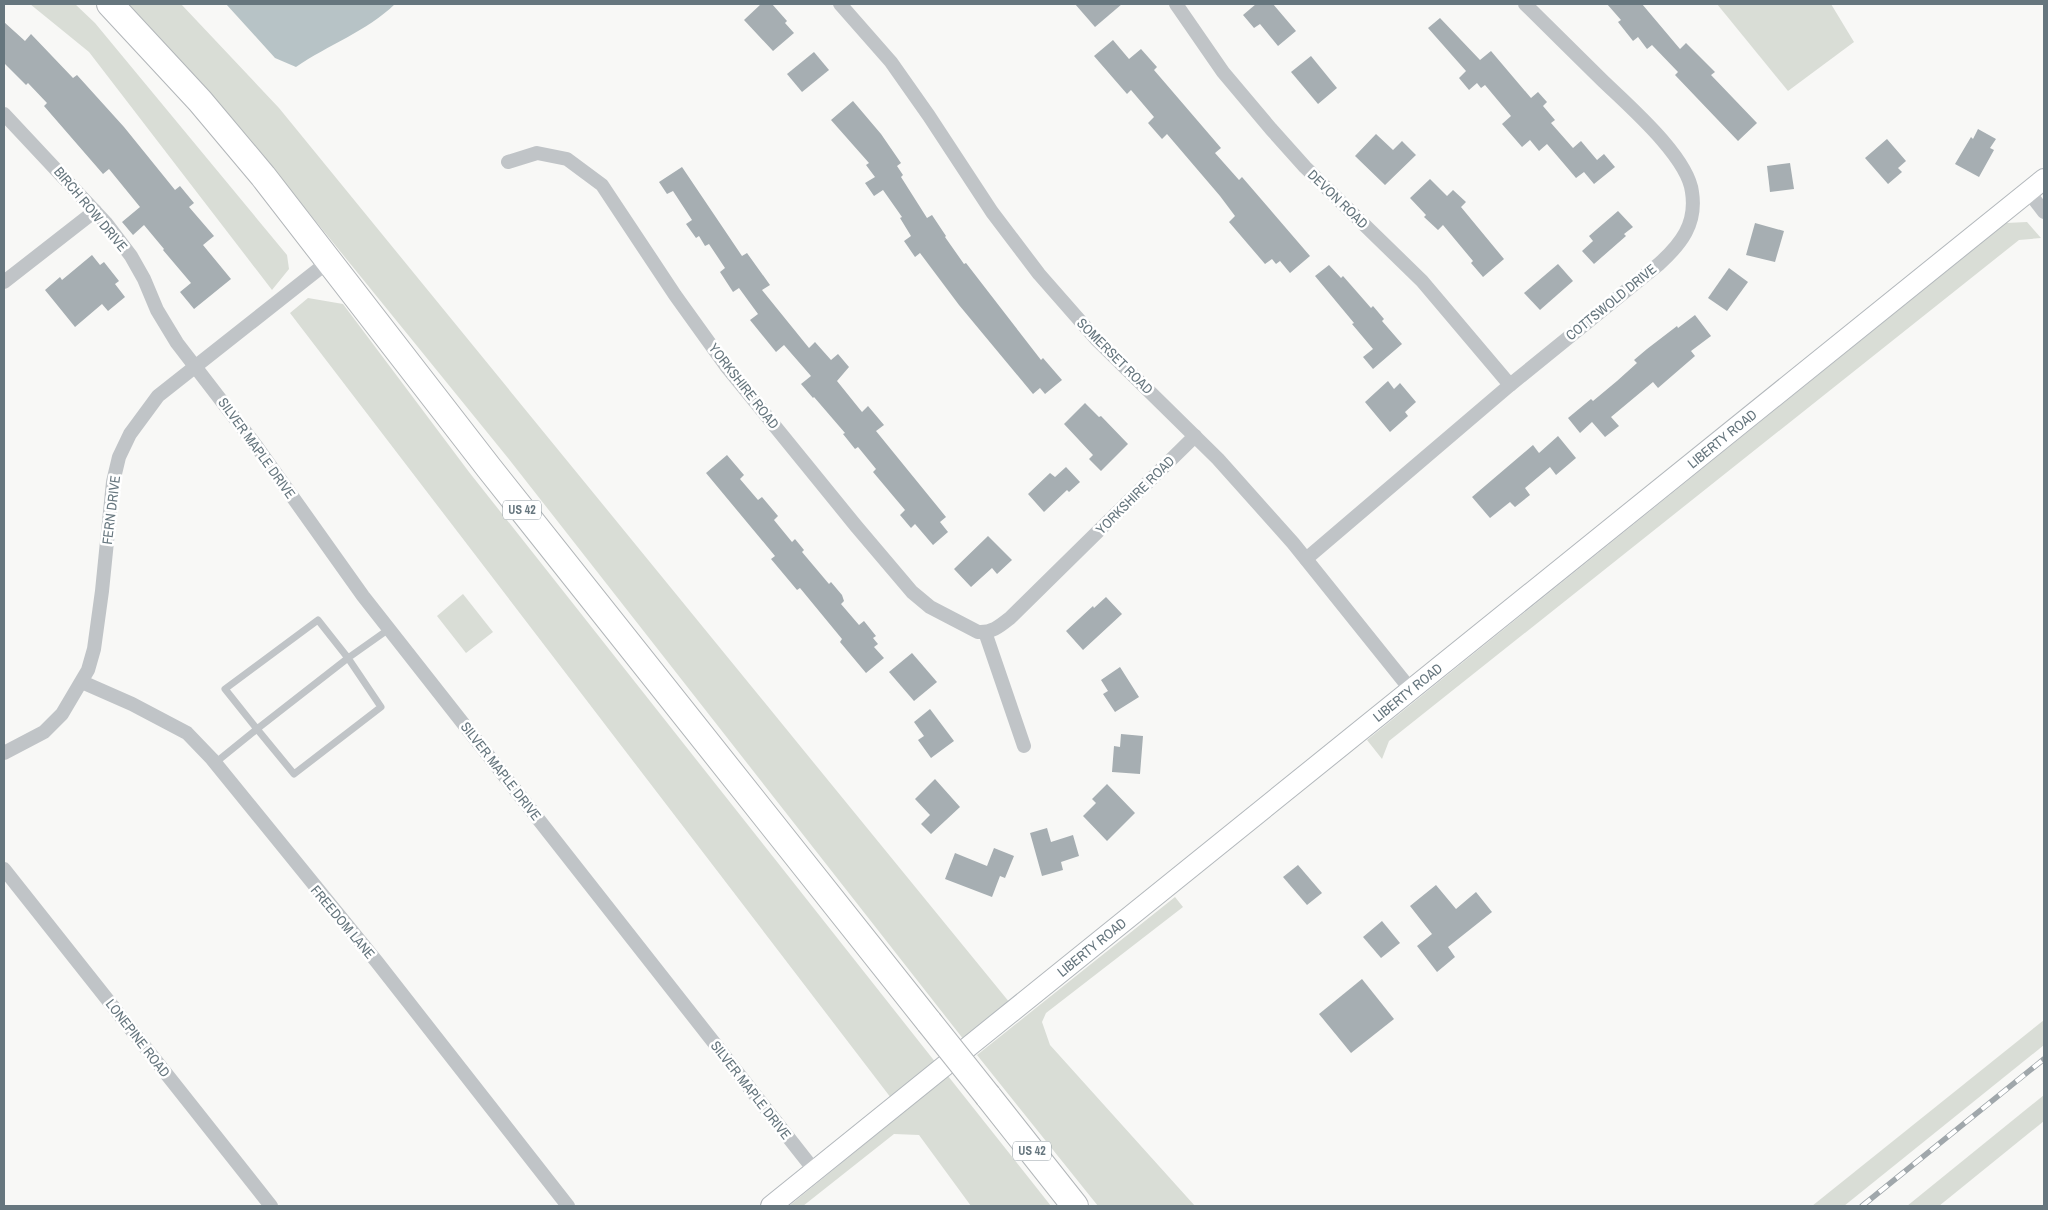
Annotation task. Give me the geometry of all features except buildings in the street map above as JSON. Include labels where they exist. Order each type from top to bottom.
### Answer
[{"type":"highway","name":"US 42","points":[[110,4],[200,101],[263,176],[488,468],[1075,1206]]},
{"type":"street","name":"SOMERSET ROAD","points":[[840,4],[891,62],[992,212],[1039,274],[1096,339],[1218,459],[1306,559],[1411,690]]},
{"type":"street","name":"DEVON ROAD","points":[[1176,4],[1223,72],[1270,129],[1422,281],[1510,385]]},
{"type":"street","name":"COTTSWOLD DRIVE","points":[[1306,559],[1510,385],[1676,248],[1685,236],[1692,215],[1693,192],[1688,177],[1675,156],[1640,118],[1525,4]]},
{"type":"street","name":"BIRCH ROW DRIVE","points":[[4,114],[95,211],[130,256],[144,279],[157,310],[177,343],[195,366]]},
{"type":"street","name":"YORKSHIRE ROAD","points":[[508,162],[537,153],[567,159],[602,185],[675,296],[726,366],[912,592],[930,607],[978,632],[998,628],[1010,618],[1195,436]]},
{"type":"street","name":"LIBERTY ROAD","points":[[770,1206],[2044,179]]},
{"type":"street","points":[[2028,191],[2044,212]]},
{"type":"street","points":[[4,282],[95,211]]},
{"type":"street","name":"FERN DRIVE","points":[[4,752],[44,732],[62,714],[88,670],[94,649],[113,482],[119,458],[130,434],[158,396],[329,261]]},
{"type":"street","name":"SILVER MAPLE DRIVE","points":[[195,366],[225,403],[331,553],[389,629],[814,1170]]},
{"type":"street","points":[[985,632],[1024,746]]},
{"type":"street","name":"FREEDOM LANE","points":[[82,682],[132,704],[187,733],[214,763],[377,962],[568,1206]]},
{"type":"street","name":"LONEPINE ROAD","points":[[4,869],[271,1206]]},
{"type":"lane","points":[[318,620],[348,658],[380,707],[294,774],[257,729],[225,689],[318,620]]},
{"type":"lane","points":[[214,763],[348,658],[389,629]]},
{"type":"shaded area","points":[[30,4],[75,4],[95,23],[287,255],[289,269],[272,290],[89,52]]},
{"type":"shaded area","points":[[125,4],[181,4],[279,108],[1010,1003],[964,1040],[508,458],[279,176]]},
{"type":"shaded area","points":[[226,4],[395,4],[360,30],[296,67],[275,58]]},
{"type":"shaded area","points":[[1717,4],[1831,4],[1854,42],[1788,91]]},
{"type":"shaded area","points":[[2027,222],[2041,238],[2019,240],[1389,741],[1382,759],[1367,740],[2006,223]]},
{"type":"shaded area","points":[[308,298],[343,304],[469,472],[936,1063],[891,1098],[290,313]]},
{"type":"shaded area","points":[[463,594],[493,632],[466,653],[437,616]]},
{"type":"shaded area","points":[[1175,897],[1183,907],[1046,1013],[1042,1022],[1050,1045],[1195,1206],[1098,1206],[977,1055]]},
{"type":"shaded area","points":[[2044,1020],[2044,1045],[1844,1206],[1812,1206]]},
{"type":"shaded area","points":[[948,1076],[1051,1206],[971,1206],[919,1135],[894,1134],[803,1206],[789,1206]]},
{"type":"shaded area","points":[[2044,1095],[2044,1121],[1939,1206],[1907,1206]]},
{"type":"railway","points":[[1862,1206],[2044,1059]]}]
